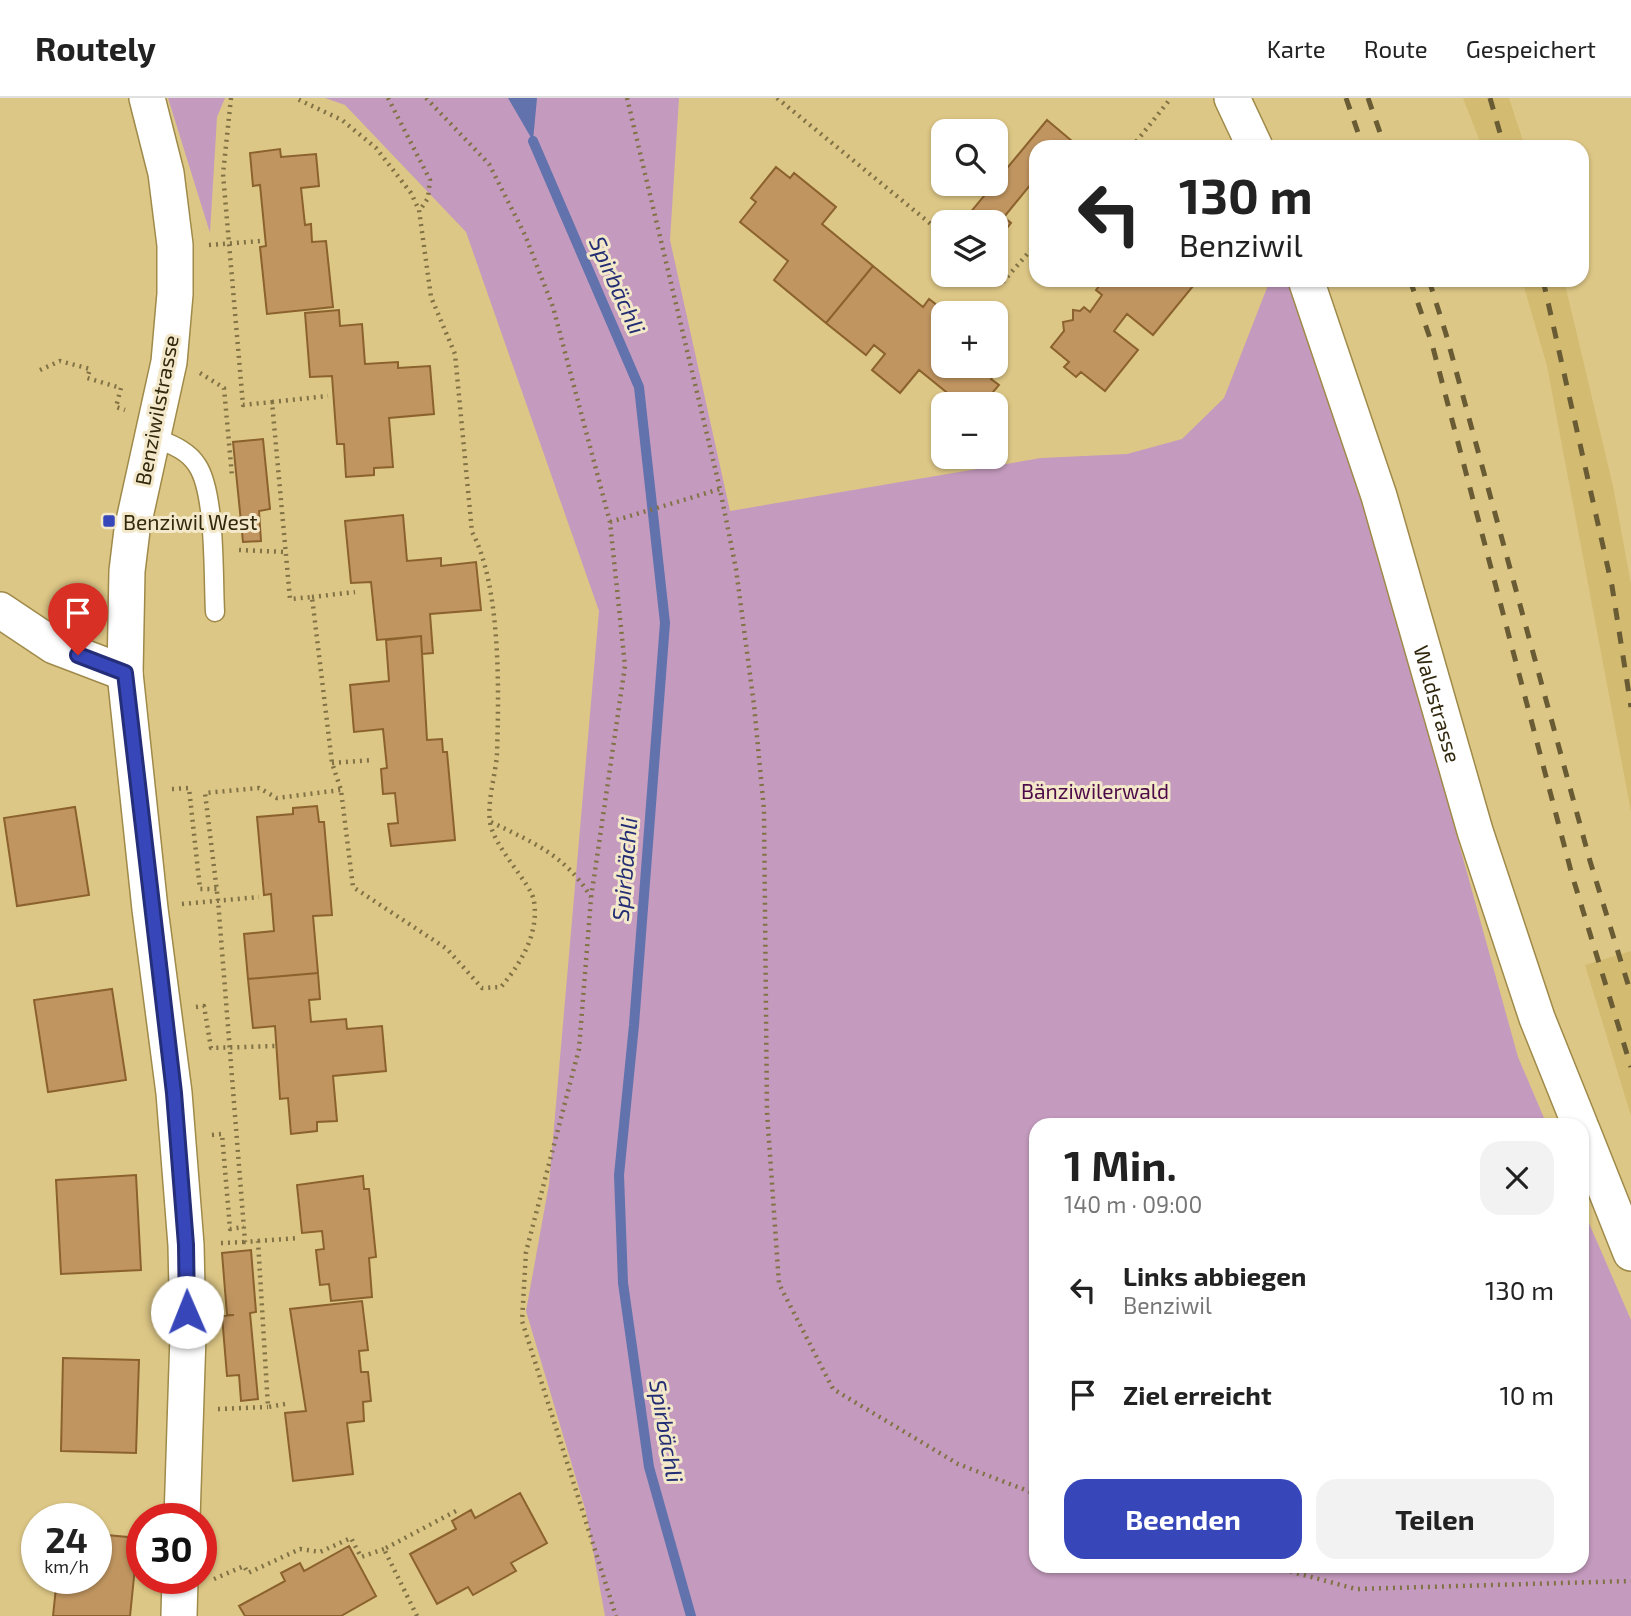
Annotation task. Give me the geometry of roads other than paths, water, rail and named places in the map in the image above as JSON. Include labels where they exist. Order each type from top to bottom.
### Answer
[{"type":"street","name":"Benziwilstrasse","points":[[147,98],[166,173],[175,244],[169,362],[142,425],[127,571],[125,673],[174,1093],[186,1245],[187,1335],[182,1503]]},
{"type":"street","points":[[1232,98],[1252,140]]},
{"type":"street","name":"Waldstrasse","points":[[1308,287],[1379,496],[1475,831],[1537,1018],[1577,1118]]},
{"type":"street","points":[[0,610],[54,646],[125,673]]},
{"type":"street","points":[[1589,1148],[1631,1253]]},
{"type":"street","points":[[179,1616],[189,1594]]},
{"type":"lane","points":[[142,425],[182,449],[198,466],[208,492],[215,612]]},
{"type":"water","points":[[508,98],[537,98],[533,141]]},
{"type":"waterway","name":"Spirbächli","points":[[533,141],[639,387],[665,623],[634,1025],[619,1175],[623,1283],[649,1467],[691,1616]]},
{"type":"railway","points":[[1346,98],[1361,140]]},
{"type":"railway","points":[[1368,98],[1383,140]]},
{"type":"railway","points":[[1490,98],[1502,140]]},
{"type":"railway","points":[[1412,287],[1432,344],[1572,875],[1631,1067]]},
{"type":"railway","points":[[1431,287],[1590,861],[1631,994]]},
{"type":"railway","points":[[1545,287],[1612,586],[1631,707]]},
{"type":"place","name":"Benziwil West","points":[[109,521]]},
{"type":"park label","name":"Bänziwilerwald","points":[[1095,790]]}]
